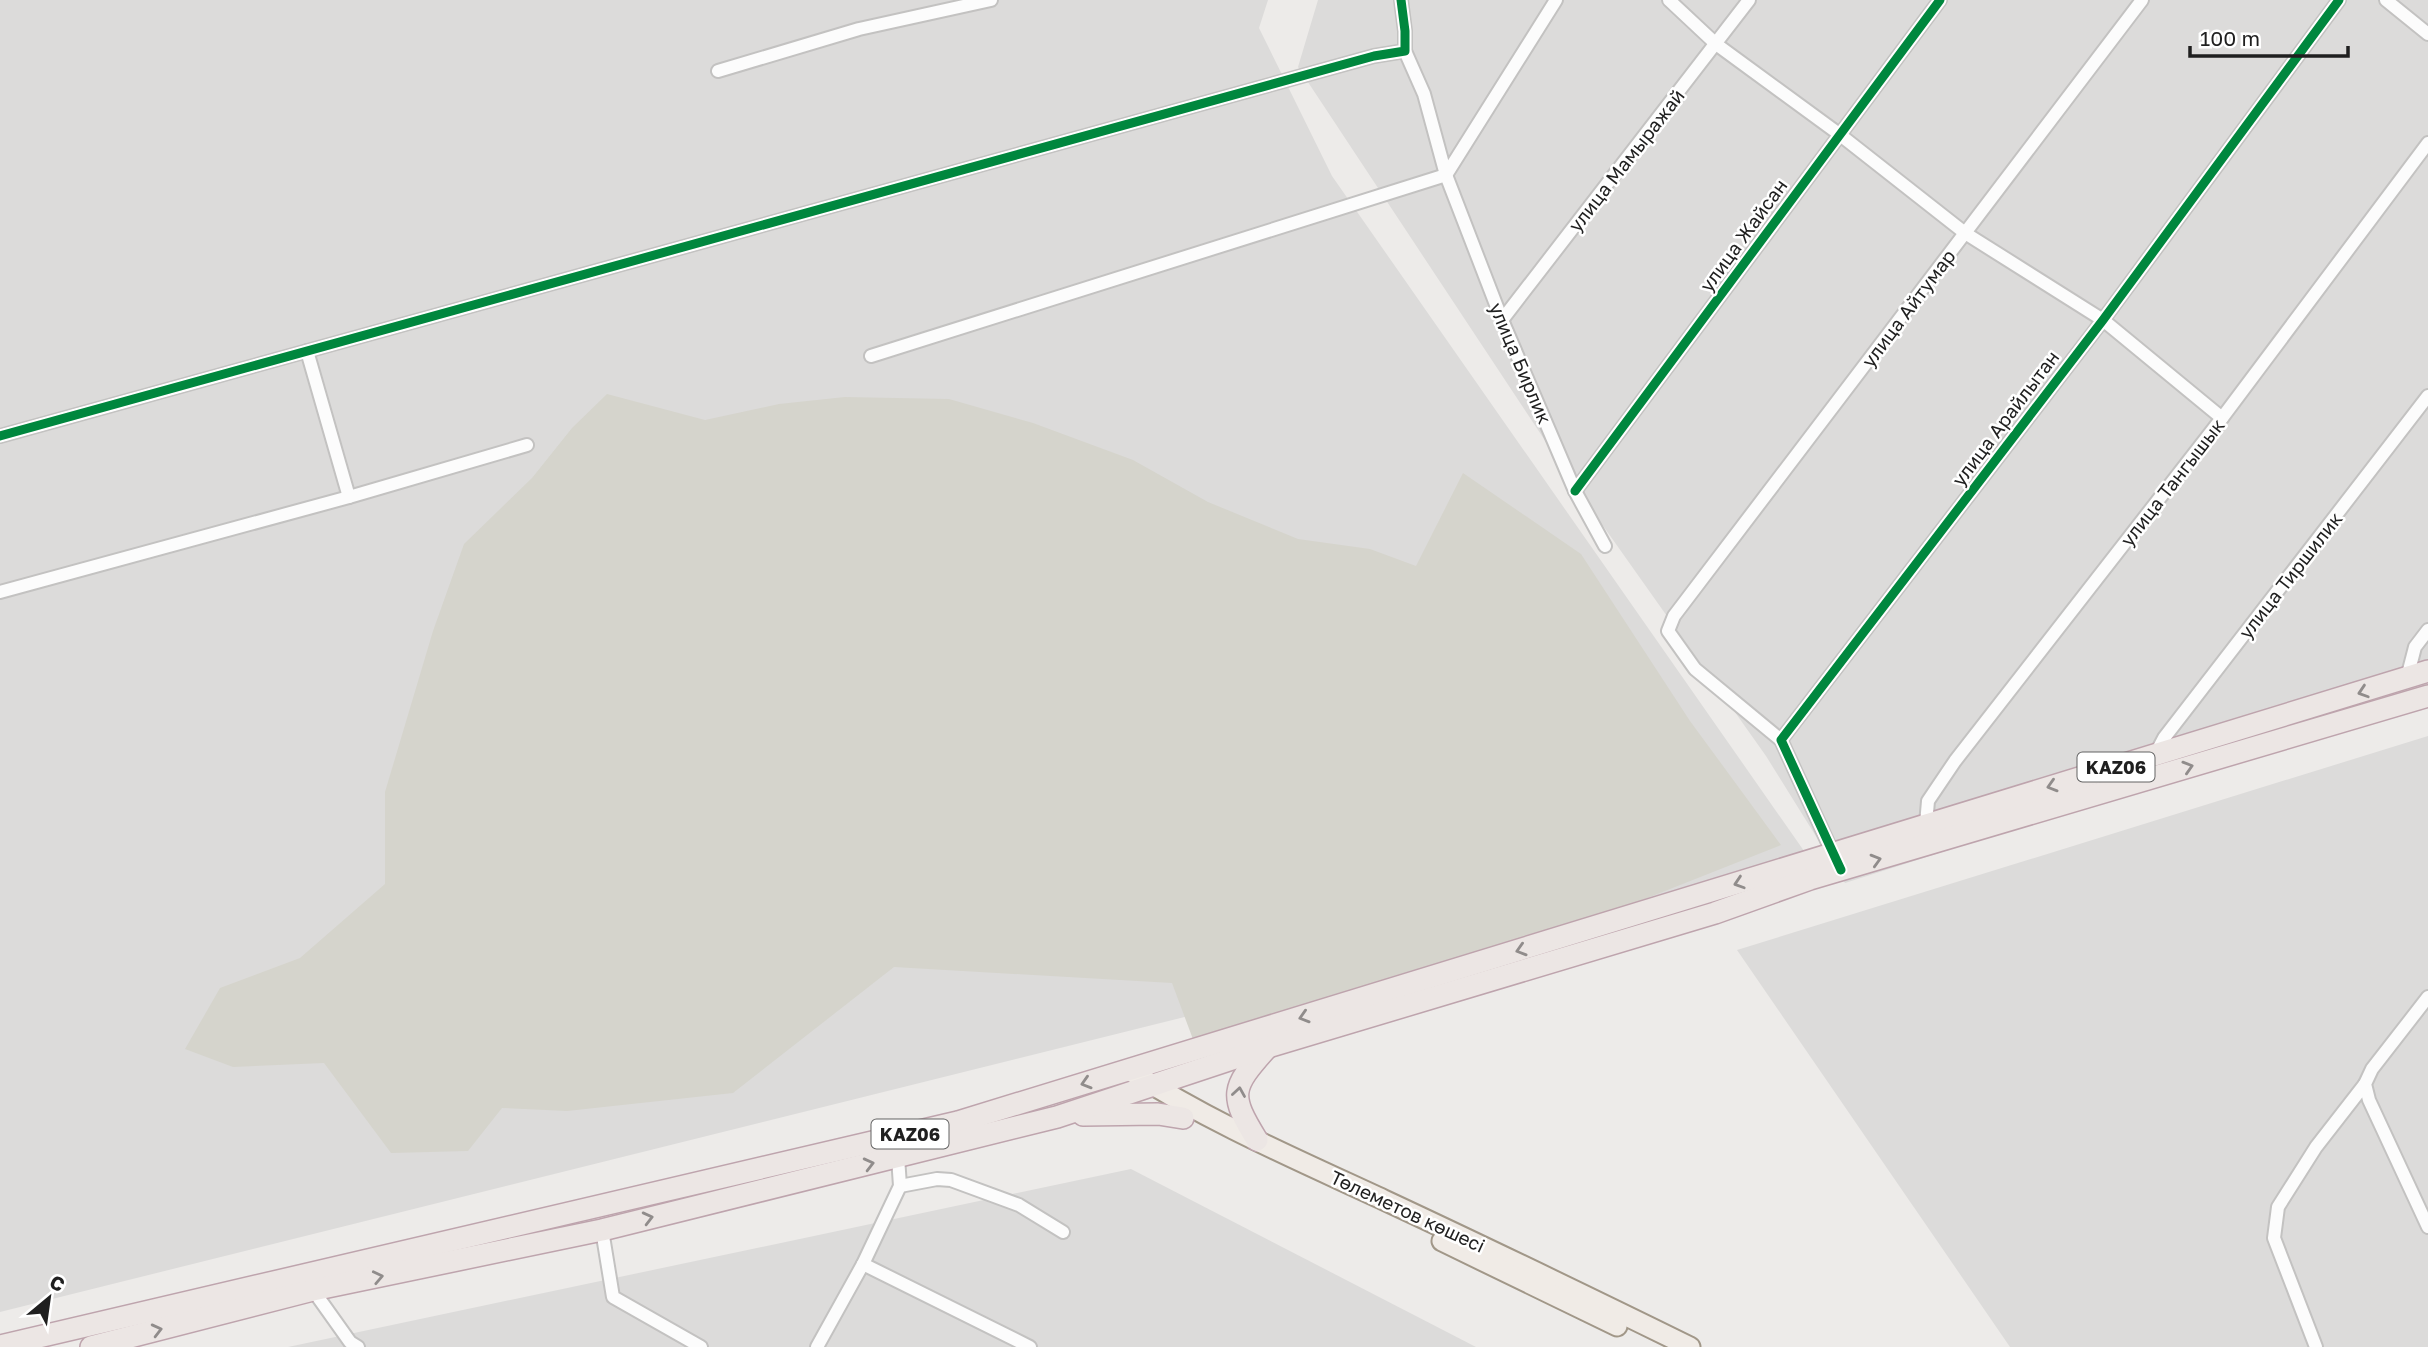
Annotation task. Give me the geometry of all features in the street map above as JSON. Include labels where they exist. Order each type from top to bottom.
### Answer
[{"type":"highway","name":"KАZ06","points":[[0,1346],[1268,1047],[1715,913],[1926,824],[2428,671]]},
{"type":"highway","name":"KАZ06","points":[[91,1347],[313,1290],[602,1230],[1057,1116],[1132,1080],[1700,896],[1837,861],[2428,696]]},
{"type":"highway","points":[[1257,1140],[1239,1111],[1236,1099],[1245,1072],[1268,1047]]},
{"type":"highway","points":[[1057,1116],[1133,1113],[1183,1118]]},
{"type":"main road","name":"Төлеметов көшесі","points":[[1132,1080],[1183,1118],[1661,1347]]},
{"type":"main road","name":"Төлеметов көшесі","points":[[1132,1080],[1525,1265],[1690,1347]]},
{"type":"street","points":[[718,71],[859,29],[991,0]]},
{"type":"street","points":[[0,436],[1374,56],[1405,51],[1401,0]]},
{"type":"street","points":[[871,356],[1446,175],[1556,0]]},
{"type":"street","points":[[1669,0],[1716,44],[1839,134],[1965,233],[2103,320],[2222,418]]},
{"type":"street","name":"улица Мамыражай","points":[[1502,320],[1749,0]]},
{"type":"street","name":"улица Жайсан","points":[[1575,491],[1940,0]]},
{"type":"street","name":"улица Айтумар","points":[[1781,740],[1695,669],[1668,631],[1674,616],[2142,0]]},
{"type":"street","name":"улица Арайлытан","points":[[1781,740],[2103,320],[2339,0]]},
{"type":"street","points":[[2386,0],[2428,34]]},
{"type":"street","name":"улица Бирлик","points":[[1405,51],[1424,94],[1446,175],[1502,320],[1575,491],[1605,546]]},
{"type":"street","name":"улица Тангышык","points":[[1926,824],[1928,801],[1955,761],[2222,418],[2428,143]]},
{"type":"street","points":[[307,351],[349,497]]},
{"type":"street","name":"улица Тиршилик","points":[[2154,755],[2164,738],[2428,396]]},
{"type":"street","points":[[0,592],[349,497],[527,445]]},
{"type":"street","points":[[2407,678],[2415,647],[2428,630]]},
{"type":"street","points":[[1781,740],[1837,861]]},
{"type":"street","points":[[2316,1347],[2274,1238],[2278,1207],[2315,1147],[2428,997]]},
{"type":"street","points":[[2365,1084],[2369,1100],[2428,1227]]},
{"type":"street","points":[[817,1347],[863,1264],[900,1186],[898,1157]]},
{"type":"street","points":[[900,1186],[937,1179],[951,1180],[1019,1205],[1063,1232]]},
{"type":"street","points":[[602,1230],[613,1297],[701,1347]]},
{"type":"street","points":[[863,1264],[1030,1347]]},
{"type":"street","points":[[313,1290],[350,1342],[358,1347]]},
{"type":"shaded area","points":[[0,0],[1268,0],[1259,28],[1332,176],[1811,861],[0,1312]]},
{"type":"shaded area","points":[[1318,0],[2428,0],[2428,697],[1845,883],[1766,756],[1577,489],[1298,67]]},
{"type":"shaded area","points":[[607,394],[705,420],[779,404],[845,397],[949,399],[1033,423],[1133,460],[1208,502],[1298,539],[1370,549],[1416,566],[1463,473],[1581,554],[1690,721],[1781,845],[1516,950],[1197,1050],[1172,983],[894,967],[733,1093],[567,1111],[502,1108],[468,1151],[391,1153],[324,1063],[233,1067],[185,1049],[220,988],[300,958],[385,884],[385,792],[433,631],[464,544],[532,478],[572,428]]},
{"type":"shaded area","points":[[2428,736],[2428,1347],[2010,1347],[1737,950]]},
{"type":"shaded area","points":[[1131,1169],[1476,1347],[288,1347]]},
{"type":"cycle path","points":[[0,436],[1374,56],[1405,51],[1401,0]]},
{"type":"cycle path","points":[[1575,491],[1940,0]]},
{"type":"cycle path","points":[[1841,870],[1781,740],[2103,320],[2339,0]]}]
